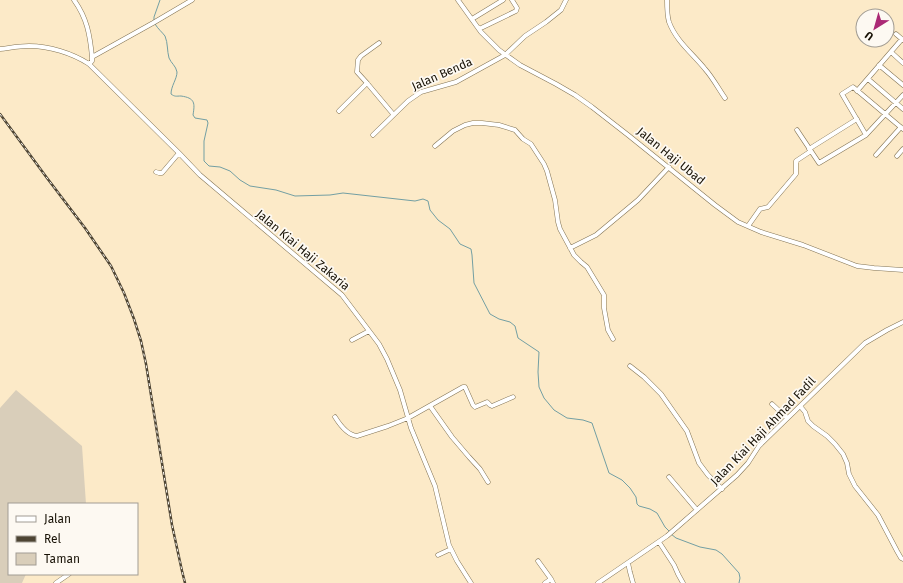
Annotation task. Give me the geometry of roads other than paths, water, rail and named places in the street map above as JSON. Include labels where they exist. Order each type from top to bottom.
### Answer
[{"type":"street","points":[[74,0],[82,13],[88,31],[92,57],[92,61],[89,64]]},
{"type":"street","points":[[92,57],[192,0]]},
{"type":"street","name":"Jalan Haji Ubad","points":[[458,0],[479,29],[505,55],[520,65],[575,95],[592,107],[738,222],[761,232],[803,245],[857,266],[903,270]]},
{"type":"street","points":[[472,19],[503,0]]},
{"type":"street","points":[[479,29],[516,11],[517,8],[512,0]]},
{"type":"street","name":"Jalan Benda","points":[[373,135],[393,114],[421,92],[456,82],[505,55],[525,36],[561,10],[566,0]]},
{"type":"street","points":[[666,0],[668,17],[679,40],[709,74],[724,98]]},
{"type":"street","points":[[857,91],[902,40],[896,34]]},
{"type":"street","points":[[379,42],[360,56],[356,71],[393,114]]},
{"type":"street","name":"Jalan Kiai Haji Zakaria","points":[[0,49],[30,46],[54,49],[76,57],[89,64],[200,175],[342,295],[379,344],[387,359],[400,390],[419,448],[435,486],[451,549],[471,583]]},
{"type":"street","points":[[891,52],[903,63]]},
{"type":"street","points":[[879,66],[903,85]]},
{"type":"street","points":[[868,79],[903,109]]},
{"type":"street","points":[[339,111],[367,83]]},
{"type":"street","points":[[866,136],[842,94],[853,87],[902,128],[876,155]]},
{"type":"street","points":[[796,130],[819,163],[866,136],[903,95]]},
{"type":"street","points":[[748,226],[760,209],[768,207],[796,174],[796,161],[857,119]]},
{"type":"street","points":[[435,146],[453,131],[473,123],[499,125],[515,130],[523,139],[531,144],[544,164],[555,200],[558,225],[574,255],[587,267],[604,295],[604,308],[608,330],[613,339]]},
{"type":"street","points":[[898,156],[903,149]]},
{"type":"street","points":[[156,172],[159,174],[162,173],[179,153]]},
{"type":"street","points":[[570,248],[596,235],[638,200],[669,167]]},
{"type":"street","name":"Jalan Kiai Haji Ahmad Fadil","points":[[598,583],[668,536],[722,489],[748,463],[759,446],[865,343],[903,322]]},
{"type":"street","points":[[352,340],[369,331]]},
{"type":"street","points":[[630,366],[644,377],[661,394],[687,431],[699,463],[708,475],[722,489]]},
{"type":"street","points":[[334,417],[352,436],[357,436],[408,418],[464,387],[474,407],[487,402],[490,406],[492,406],[513,397]]},
{"type":"street","points":[[772,404],[787,418]]},
{"type":"street","points":[[430,406],[468,457],[480,468],[488,482]]},
{"type":"street","points":[[800,406],[805,412],[808,421],[827,436],[843,454],[847,463],[849,474],[855,486],[878,515],[903,560]]},
{"type":"street","points":[[669,477],[697,510]]},
{"type":"street","points":[[659,542],[674,565],[683,583]]},
{"type":"street","points":[[438,555],[451,549]]},
{"type":"street","points":[[538,561],[552,581],[545,583]]},
{"type":"street","points":[[628,563],[633,583]]},
{"type":"street","points":[[56,583],[67,575]]},
{"type":"waterway","points":[[154,21],[160,0]]},
{"type":"waterway","points":[[155,24],[165,36],[169,58],[177,72],[171,94],[189,98],[194,104],[193,115],[195,118],[207,120],[208,123],[204,141],[204,161],[209,166],[220,167],[230,171],[250,186],[276,190],[295,196],[343,193],[415,201],[423,199],[428,201],[430,210],[438,220],[450,229],[460,244],[471,249],[474,283],[490,314],[499,319],[510,322],[515,326],[518,338],[539,352],[539,387],[544,398],[554,410],[567,418],[592,423],[609,473],[622,480],[630,488],[636,497],[637,504],[639,506],[657,513],[669,531]]},
{"type":"waterway","points":[[671,534],[676,538],[700,547],[716,550],[722,554],[739,573],[739,583]]},
{"type":"railway","points":[[0,114],[85,228],[111,266],[124,293],[141,341],[146,364],[172,525],[185,583]]}]
